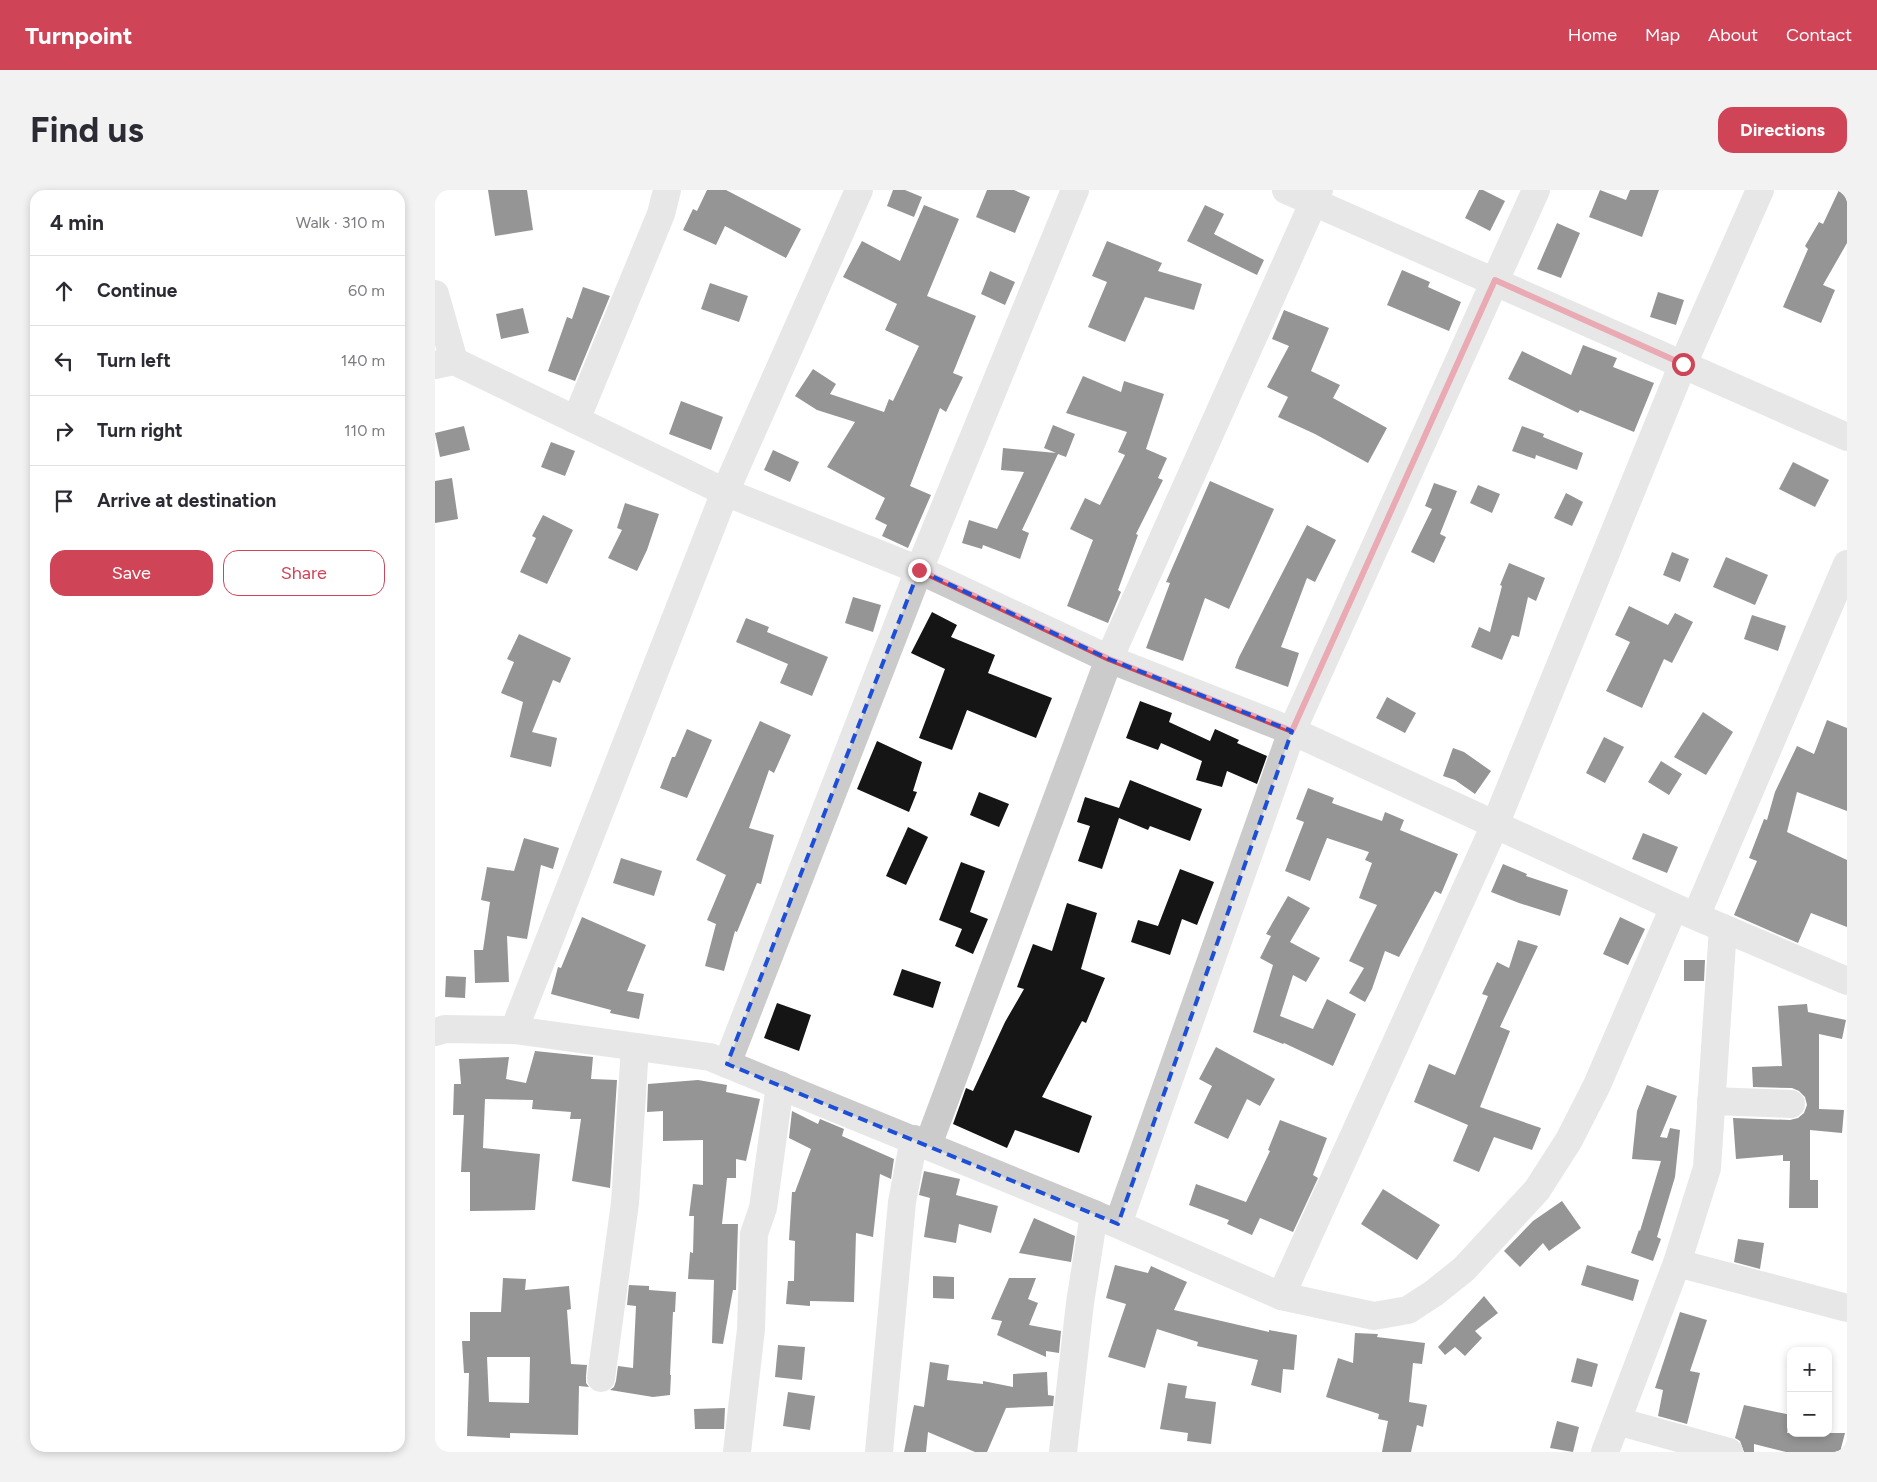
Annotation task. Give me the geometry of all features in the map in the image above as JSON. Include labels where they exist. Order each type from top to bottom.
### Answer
[{"type":"street","points":[[576,420],[661,214],[667,190]]},
{"type":"street","points":[[514,1030],[725,492],[859,190]]},
{"type":"street","points":[[727,1064],[919,570],[1075,190]]},
{"type":"street","points":[[1286,190],[1316,196],[1495,280],[1847,437]]},
{"type":"street","points":[[1063,1452],[1080,1303],[1106,1219],[1292,731],[1536,190]]},
{"type":"street","points":[[1281,1296],[1495,825],[1683,364],[1760,190]]},
{"type":"street","points":[[879,1452],[902,1202],[921,1142],[1109,659],[1316,196]]},
{"type":"street","points":[[435,294],[444,363],[576,420],[725,492],[919,570],[1109,659],[1292,731],[1685,912],[1847,981]]},
{"type":"street","points":[[435,1032],[445,1029],[514,1030],[710,1056],[1106,1219],[1281,1296],[1374,1316],[1408,1310],[1434,1293],[1464,1269],[1537,1190],[1569,1140],[1685,912],[1847,564]]},
{"type":"street","points":[[1605,1452],[1677,1263],[1707,1168],[1723,928]]},
{"type":"street","points":[[601,1378],[625,1203],[635,1047]]},
{"type":"street","points":[[737,1452],[751,1329],[754,1234],[763,1208],[779,1085]]},
{"type":"street","points":[[1711,1101],[1791,1104]]},
{"type":"street","points":[[1677,1263],[1847,1308]]},
{"type":"street","points":[[1617,1421],[1729,1452]]},
{"type":"highlighted area","points":[[919,570],[1109,659],[1292,731],[1118,1224],[727,1064]]},
{"type":"building","points":[[488,190],[527,190],[533,230],[495,236]]},
{"type":"building","points":[[707,190],[726,190],[801,229],[786,258],[725,226],[716,245],[683,230],[693,209],[697,211]]},
{"type":"building","points":[[893,190],[905,190],[922,197],[914,217],[887,206]]},
{"type":"building","points":[[987,190],[1014,190],[1030,197],[1015,233],[976,217]]},
{"type":"building","points":[[1479,190],[1483,190],[1505,201],[1490,231],[1465,218]]},
{"type":"building","points":[[1600,190],[1626,200],[1630,190],[1659,190],[1642,237],[1589,217]]},
{"type":"building","points":[[1839,190],[1847,190],[1847,243],[1823,285],[1835,290],[1821,323],[1783,307],[1808,249],[1805,246],[1819,222],[1823,224]]},
{"type":"building","points":[[924,205],[959,219],[927,296],[976,316],[953,373],[963,377],[946,412],[940,408],[910,486],[931,495],[908,548],[882,536],[887,525],[875,519],[885,498],[827,467],[855,422],[817,410],[795,396],[813,369],[836,384],[830,394],[884,412],[889,399],[893,401],[919,346],[885,330],[897,304],[843,277],[862,241],[900,261]]},
{"type":"building","points":[[1205,205],[1224,214],[1214,234],[1264,260],[1257,275],[1187,241]]},
{"type":"building","points":[[1557,223],[1580,233],[1561,278],[1537,269]]},
{"type":"building","points":[[1107,241],[1162,263],[1158,271],[1202,284],[1194,310],[1145,297],[1125,342],[1088,327],[1107,282],[1092,276]]},
{"type":"building","points":[[1402,270],[1430,282],[1428,287],[1461,302],[1449,331],[1387,305]]},
{"type":"building","points":[[990,271],[1015,282],[1005,305],[981,294]]},
{"type":"building","points":[[710,283],[748,296],[739,322],[701,309]]},
{"type":"building","points":[[583,287],[610,296],[575,381],[548,371],[567,317],[572,319]]},
{"type":"building","points":[[1658,292],[1684,300],[1676,325],[1650,317]]},
{"type":"building","points":[[523,308],[529,333],[501,339],[496,314]]},
{"type":"building","points":[[1284,310],[1329,328],[1311,371],[1340,385],[1333,398],[1387,428],[1368,463],[1315,434],[1278,417],[1288,397],[1267,387],[1289,346],[1272,339]]},
{"type":"building","points":[[1583,345],[1617,358],[1613,367],[1654,383],[1634,432],[1580,410],[1578,413],[1508,379],[1522,351],[1571,375]]},
{"type":"building","points":[[1083,376],[1121,392],[1124,381],[1164,394],[1146,449],[1167,458],[1158,478],[1163,480],[1136,534],[1138,535],[1118,590],[1121,592],[1108,623],[1067,606],[1093,540],[1070,529],[1085,498],[1100,505],[1125,455],[1118,452],[1127,432],[1066,413]]},
{"type":"building","points":[[681,401],[723,417],[711,450],[669,434]]},
{"type":"building","points":[[1053,425],[1075,434],[1066,457],[1058,454],[1022,530],[1029,533],[1020,559],[983,545],[982,549],[962,543],[969,520],[997,529],[1024,472],[1001,470],[1003,448],[1056,453],[1044,448]]},
{"type":"building","points":[[464,426],[470,450],[440,457],[435,433]]},
{"type":"building","points":[[1522,426],[1544,434],[1543,437],[1583,453],[1577,470],[1536,455],[1535,459],[1512,451]]},
{"type":"building","points":[[551,442],[575,451],[565,476],[541,467]]},
{"type":"building","points":[[773,450],[799,462],[790,482],[764,470]]},
{"type":"building","points":[[1793,462],[1829,480],[1815,507],[1779,489]]},
{"type":"building","points":[[452,478],[458,519],[435,523],[435,481]]},
{"type":"building","points":[[1210,481],[1274,509],[1229,609],[1205,598],[1183,661],[1146,648],[1170,583],[1166,582]]},
{"type":"building","points":[[1434,483],[1457,491],[1440,534],[1446,537],[1434,563],[1411,552],[1432,509],[1425,506]]},
{"type":"building","points":[[1478,485],[1500,494],[1492,513],[1470,503]]},
{"type":"building","points":[[1566,493],[1583,502],[1572,526],[1554,518]]},
{"type":"building","points":[[625,503],[659,514],[647,550],[637,571],[608,558],[622,530],[617,528]]},
{"type":"building","points":[[543,515],[573,530],[547,584],[520,572],[536,538],[532,536]]},
{"type":"building","points":[[1307,525],[1336,540],[1315,582],[1307,578],[1281,647],[1299,653],[1288,687],[1235,668]]},
{"type":"building","points":[[1672,552],[1689,559],[1680,582],[1663,575]]},
{"type":"building","points":[[1726,557],[1768,575],[1755,605],[1713,587]]},
{"type":"building","points":[[1509,563],[1545,578],[1536,601],[1528,597],[1519,637],[1512,635],[1502,660],[1471,647],[1479,627],[1490,632],[1502,586],[1500,585]]},
{"type":"building","points":[[853,597],[881,605],[873,632],[845,623]]},
{"type":"building","points":[[1629,606],[1668,625],[1675,613],[1693,622],[1672,663],[1664,659],[1642,708],[1606,691],[1630,642],[1615,635]]},
{"type":"building","points":[[932,612],[957,625],[951,637],[995,655],[988,673],[1052,698],[1036,738],[967,710],[952,750],[919,738],[945,669],[911,653]]},
{"type":"building","points":[[1752,615],[1786,626],[1778,651],[1744,639]]},
{"type":"building","points":[[746,618],[769,627],[767,632],[828,657],[812,696],[780,683],[788,664],[736,642]]},
{"type":"building","points":[[519,634],[571,658],[560,683],[553,680],[532,732],[557,738],[551,767],[510,757],[523,702],[501,693],[514,662],[507,659]]},
{"type":"building","points":[[1387,697],[1416,713],[1405,733],[1376,718]]},
{"type":"building","points":[[1140,701],[1172,713],[1169,722],[1210,741],[1215,729],[1239,740],[1237,743],[1267,756],[1257,784],[1227,771],[1222,787],[1196,780],[1202,761],[1161,743],[1158,750],[1126,738]]},
{"type":"building","points":[[1703,712],[1733,732],[1706,775],[1674,757]]},
{"type":"building","points":[[1827,720],[1847,728],[1847,811],[1797,792],[1787,832],[1847,860],[1847,927],[1811,913],[1798,943],[1734,915],[1757,861],[1749,858],[1764,819],[1767,820],[1775,792],[1797,746],[1814,754]]},
{"type":"building","points":[[760,721],[791,735],[774,773],[769,770],[749,828],[774,835],[761,884],[757,883],[737,932],[735,931],[724,971],[705,966],[716,924],[707,920],[726,875],[696,860]]},
{"type":"building","points":[[687,729],[712,740],[687,798],[660,788],[672,757],[675,757]]},
{"type":"building","points":[[1604,737],[1624,747],[1605,783],[1586,773]]},
{"type":"building","points":[[877,741],[922,762],[913,791],[917,792],[909,812],[857,789]]},
{"type":"building","points":[[1453,748],[1464,752],[1491,771],[1475,794],[1455,780],[1443,776]]},
{"type":"building","points":[[1661,761],[1682,774],[1669,795],[1648,782]]},
{"type":"building","points":[[1130,780],[1202,809],[1190,841],[1150,826],[1148,830],[1119,818],[1102,869],[1078,861],[1090,826],[1077,822],[1085,797],[1119,808]]},
{"type":"building","points":[[1308,788],[1334,798],[1332,803],[1382,821],[1385,812],[1404,820],[1400,830],[1458,854],[1441,894],[1435,891],[1399,957],[1385,951],[1372,989],[1365,1002],[1349,993],[1364,968],[1349,961],[1377,905],[1359,898],[1372,863],[1365,860],[1369,852],[1327,838],[1310,881],[1285,871],[1304,822],[1296,819]]},
{"type":"building","points":[[979,792],[1009,804],[999,827],[970,815]]},
{"type":"building","points":[[908,827],[928,837],[906,885],[886,876]]},
{"type":"building","points":[[1643,833],[1678,847],[1667,873],[1632,859]]},
{"type":"building","points":[[524,838],[559,848],[553,869],[541,865],[527,939],[507,936],[509,982],[475,983],[474,950],[483,950],[490,902],[481,900],[487,867],[514,871]]},
{"type":"building","points":[[621,858],[662,871],[654,896],[613,883]]},
{"type":"building","points":[[961,862],[985,871],[970,912],[988,919],[973,954],[955,946],[962,929],[939,920]]},
{"type":"building","points":[[1503,864],[1527,874],[1526,876],[1568,890],[1560,916],[1491,892]]},
{"type":"building","points":[[1180,869],[1214,882],[1197,925],[1182,919],[1170,955],[1131,942],[1138,920],[1158,926]]},
{"type":"building","points":[[1288,896],[1310,908],[1290,942],[1320,958],[1306,982],[1293,975],[1280,1016],[1313,1029],[1327,999],[1356,1014],[1333,1066],[1284,1043],[1253,1032],[1273,965],[1260,958],[1271,936],[1266,934]]},
{"type":"building","points":[[1067,903],[1097,913],[1081,969],[1105,978],[1086,1023],[1082,1021],[1042,1097],[1092,1116],[1079,1153],[1015,1130],[1007,1148],[953,1124],[966,1088],[973,1091],[1005,1022],[1024,989],[1017,987],[1033,944],[1052,951]]},
{"type":"building","points":[[582,917],[646,945],[627,991],[644,994],[639,1019],[610,1013],[611,1010],[551,994],[558,967],[561,968]]},
{"type":"building","points":[[1620,917],[1645,929],[1628,965],[1603,954]]},
{"type":"building","points":[[1518,940],[1538,946],[1500,1027],[1510,1031],[1480,1107],[1541,1128],[1532,1150],[1494,1137],[1479,1172],[1453,1161],[1468,1125],[1414,1102],[1429,1064],[1455,1075],[1488,996],[1482,994],[1497,962],[1509,968]]},
{"type":"building","points":[[1684,960],[1705,960],[1704,981],[1684,981]]},
{"type":"building","points":[[902,969],[941,982],[933,1008],[893,995]]},
{"type":"building","points":[[446,976],[466,977],[465,998],[445,997]]},
{"type":"building","points":[[777,1003],[811,1015],[799,1051],[764,1038]]},
{"type":"building","points":[[1807,1004],[1808,1012],[1846,1020],[1842,1039],[1819,1034],[1819,1109],[1844,1110],[1842,1133],[1810,1130],[1810,1180],[1818,1180],[1818,1208],[1789,1208],[1790,1161],[1783,1161],[1783,1155],[1736,1159],[1733,1118],[1790,1120],[1798,1118],[1804,1113],[1807,1105],[1805,1097],[1799,1091],[1792,1088],[1753,1087],[1752,1067],[1782,1066],[1778,1006]]},
{"type":"building","points":[[1216,1047],[1275,1079],[1260,1106],[1247,1099],[1228,1139],[1194,1123],[1212,1086],[1199,1079]]},
{"type":"building","points":[[535,1051],[593,1057],[591,1079],[617,1080],[610,1188],[572,1181],[581,1119],[570,1119],[571,1112],[532,1109],[533,1100],[485,1099],[483,1148],[540,1154],[535,1210],[470,1211],[470,1172],[461,1172],[464,1115],[453,1115],[454,1084],[461,1084],[459,1059],[509,1057],[506,1079],[526,1083]]},
{"type":"building","points":[[698,1080],[727,1085],[726,1092],[760,1099],[746,1161],[736,1159],[736,1178],[727,1178],[722,1224],[738,1224],[736,1290],[733,1290],[723,1344],[712,1343],[714,1280],[688,1279],[690,1252],[693,1253],[694,1216],[689,1216],[693,1184],[703,1185],[703,1140],[663,1141],[663,1111],[647,1112],[648,1084]]},
{"type":"building","points":[[1647,1085],[1677,1096],[1660,1137],[1667,1138],[1670,1128],[1680,1130],[1675,1177],[1657,1237],[1661,1239],[1653,1261],[1631,1253],[1640,1231],[1661,1161],[1632,1159],[1637,1111]]},
{"type":"building","points":[[792,1111],[818,1124],[820,1119],[844,1129],[842,1136],[894,1159],[891,1179],[880,1174],[873,1237],[856,1233],[854,1302],[810,1301],[810,1306],[786,1304],[788,1281],[794,1281],[795,1241],[789,1240],[792,1192],[795,1192],[811,1149],[789,1138]]},
{"type":"building","points":[[1280,1120],[1327,1138],[1313,1175],[1318,1178],[1293,1232],[1260,1218],[1252,1235],[1227,1224],[1229,1220],[1189,1205],[1196,1184],[1246,1202],[1270,1151],[1268,1150]]},
{"type":"building","points":[[924,1171],[960,1179],[956,1195],[998,1206],[991,1233],[959,1224],[956,1243],[924,1237],[930,1198],[919,1195]]},
{"type":"building","points":[[1383,1189],[1440,1225],[1417,1260],[1361,1224]]},
{"type":"building","points":[[1562,1201],[1581,1228],[1549,1251],[1543,1243],[1520,1267],[1504,1251],[1533,1221]]},
{"type":"building","points":[[1034,1218],[1075,1236],[1071,1262],[1019,1253]]},
{"type":"building","points":[[1738,1239],[1764,1243],[1760,1269],[1734,1262]]},
{"type":"building","points":[[1115,1265],[1148,1273],[1151,1266],[1187,1282],[1174,1310],[1269,1332],[1269,1330],[1297,1335],[1294,1370],[1283,1369],[1281,1393],[1251,1385],[1258,1360],[1197,1346],[1198,1342],[1157,1329],[1145,1368],[1108,1357],[1126,1304],[1106,1298]]},
{"type":"building","points":[[1587,1265],[1639,1280],[1633,1301],[1581,1285]]},
{"type":"building","points":[[933,1276],[954,1277],[954,1299],[933,1298]]},
{"type":"building","points":[[503,1278],[526,1279],[525,1290],[569,1286],[571,1309],[567,1310],[571,1364],[587,1365],[586,1383],[589,1387],[579,1386],[578,1435],[510,1433],[510,1438],[467,1436],[469,1373],[464,1373],[462,1341],[470,1341],[470,1312],[501,1312]],"holes":[[[487,1357],[530,1357],[529,1403],[489,1402]]]},
{"type":"building","points":[[1009,1278],[1036,1278],[1028,1299],[1038,1303],[1029,1325],[1061,1331],[1059,1353],[1046,1351],[1046,1357],[997,1335],[1002,1321],[991,1319]]},
{"type":"building","points":[[629,1285],[649,1286],[649,1290],[676,1292],[675,1312],[673,1312],[670,1395],[653,1397],[610,1390],[614,1387],[616,1381],[618,1366],[633,1368],[636,1306],[627,1305]]},
{"type":"building","points":[[1484,1296],[1498,1313],[1475,1331],[1482,1338],[1465,1356],[1455,1347],[1445,1355],[1438,1347]]},
{"type":"building","points":[[1680,1312],[1707,1320],[1690,1371],[1700,1373],[1687,1424],[1658,1416],[1663,1390],[1655,1388]]},
{"type":"building","points":[[1355,1333],[1378,1334],[1377,1337],[1425,1343],[1422,1364],[1413,1363],[1409,1402],[1427,1405],[1423,1427],[1417,1425],[1411,1452],[1382,1452],[1388,1421],[1378,1419],[1379,1414],[1326,1397],[1338,1358],[1353,1363]]},
{"type":"building","points":[[778,1345],[805,1347],[802,1380],[775,1377]]},
{"type":"building","points":[[1577,1358],[1598,1364],[1592,1387],[1571,1382]]},
{"type":"building","points":[[930,1362],[949,1365],[947,1380],[983,1384],[983,1381],[1013,1387],[1013,1374],[1047,1372],[1048,1395],[1054,1396],[1053,1406],[1006,1408],[987,1452],[975,1452],[928,1432],[926,1452],[904,1452],[914,1405],[924,1407]]},
{"type":"building","points":[[1168,1383],[1187,1386],[1185,1398],[1216,1402],[1211,1444],[1187,1441],[1188,1433],[1160,1429]]},
{"type":"building","points":[[788,1392],[815,1396],[810,1430],[783,1426]]},
{"type":"building","points":[[1744,1405],[1787,1414],[1787,1437],[1832,1437],[1832,1433],[1845,1433],[1840,1452],[1786,1452],[1754,1444],[1754,1452],[1744,1452],[1740,1441],[1735,1438]]},
{"type":"building","points":[[725,1408],[724,1429],[695,1429],[694,1409]]},
{"type":"building","points":[[1557,1421],[1579,1427],[1573,1452],[1550,1448]]},
{"type":"route","points":[[919,570],[1109,659],[1292,731],[1495,280],[1683,364]]}]
